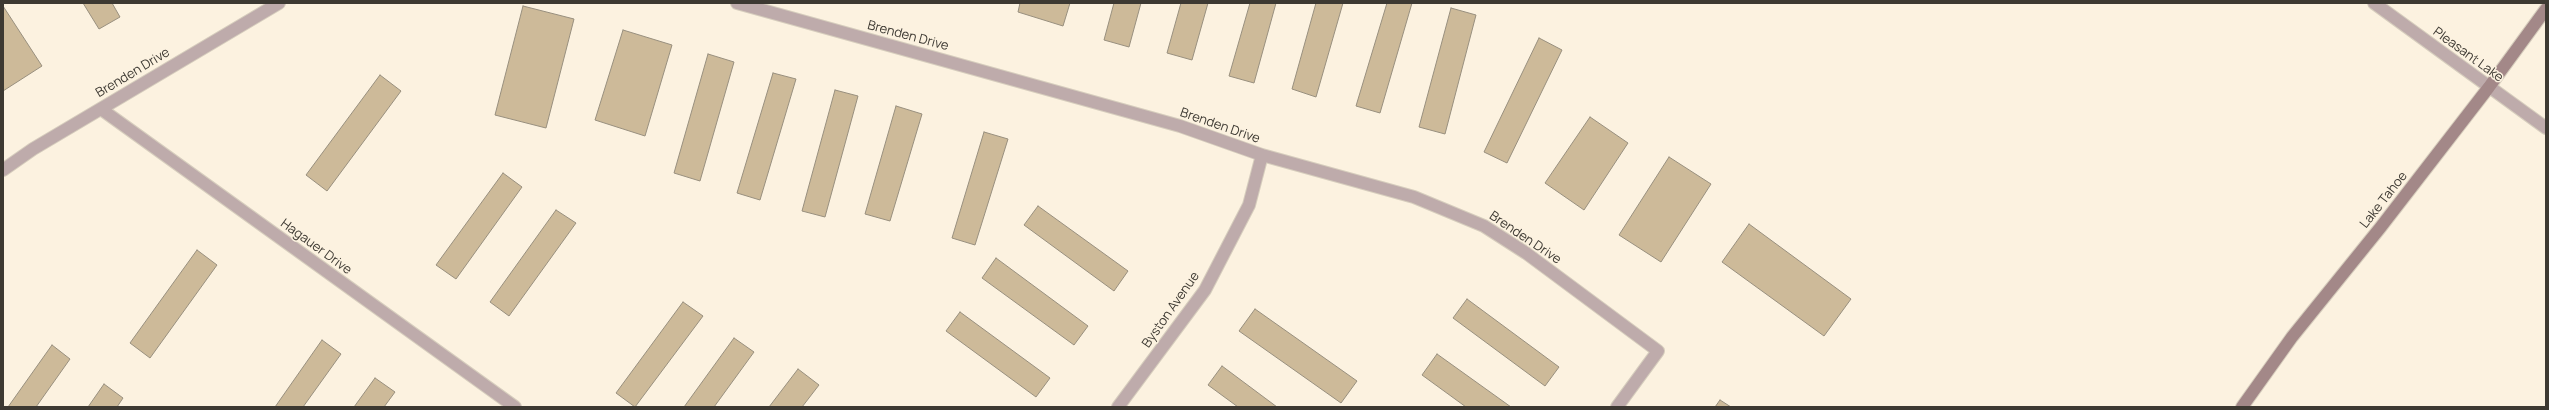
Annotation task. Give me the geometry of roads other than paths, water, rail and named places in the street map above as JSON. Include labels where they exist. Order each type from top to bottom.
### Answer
[{"type":"street","name":"Brenden Drive","points":[[3,170],[33,149],[279,3]]},
{"type":"street","name":"Brenden Drive","points":[[737,3],[1180,126],[1262,155],[1414,197],[1484,226],[1526,253],[1658,351],[1617,407]]},
{"type":"street","name":"Pleasant Lake","points":[[2374,3],[2546,128]]},
{"type":"street","name":"Lake Tahoe","points":[[2242,407],[2292,337],[2380,228],[2489,88],[2546,9]]},
{"type":"street","name":"Hagauer Drive","points":[[101,109],[515,407]]},
{"type":"street","name":"Byston Avenue","points":[[1118,407],[1205,290],[1248,205],[1262,155]]}]
